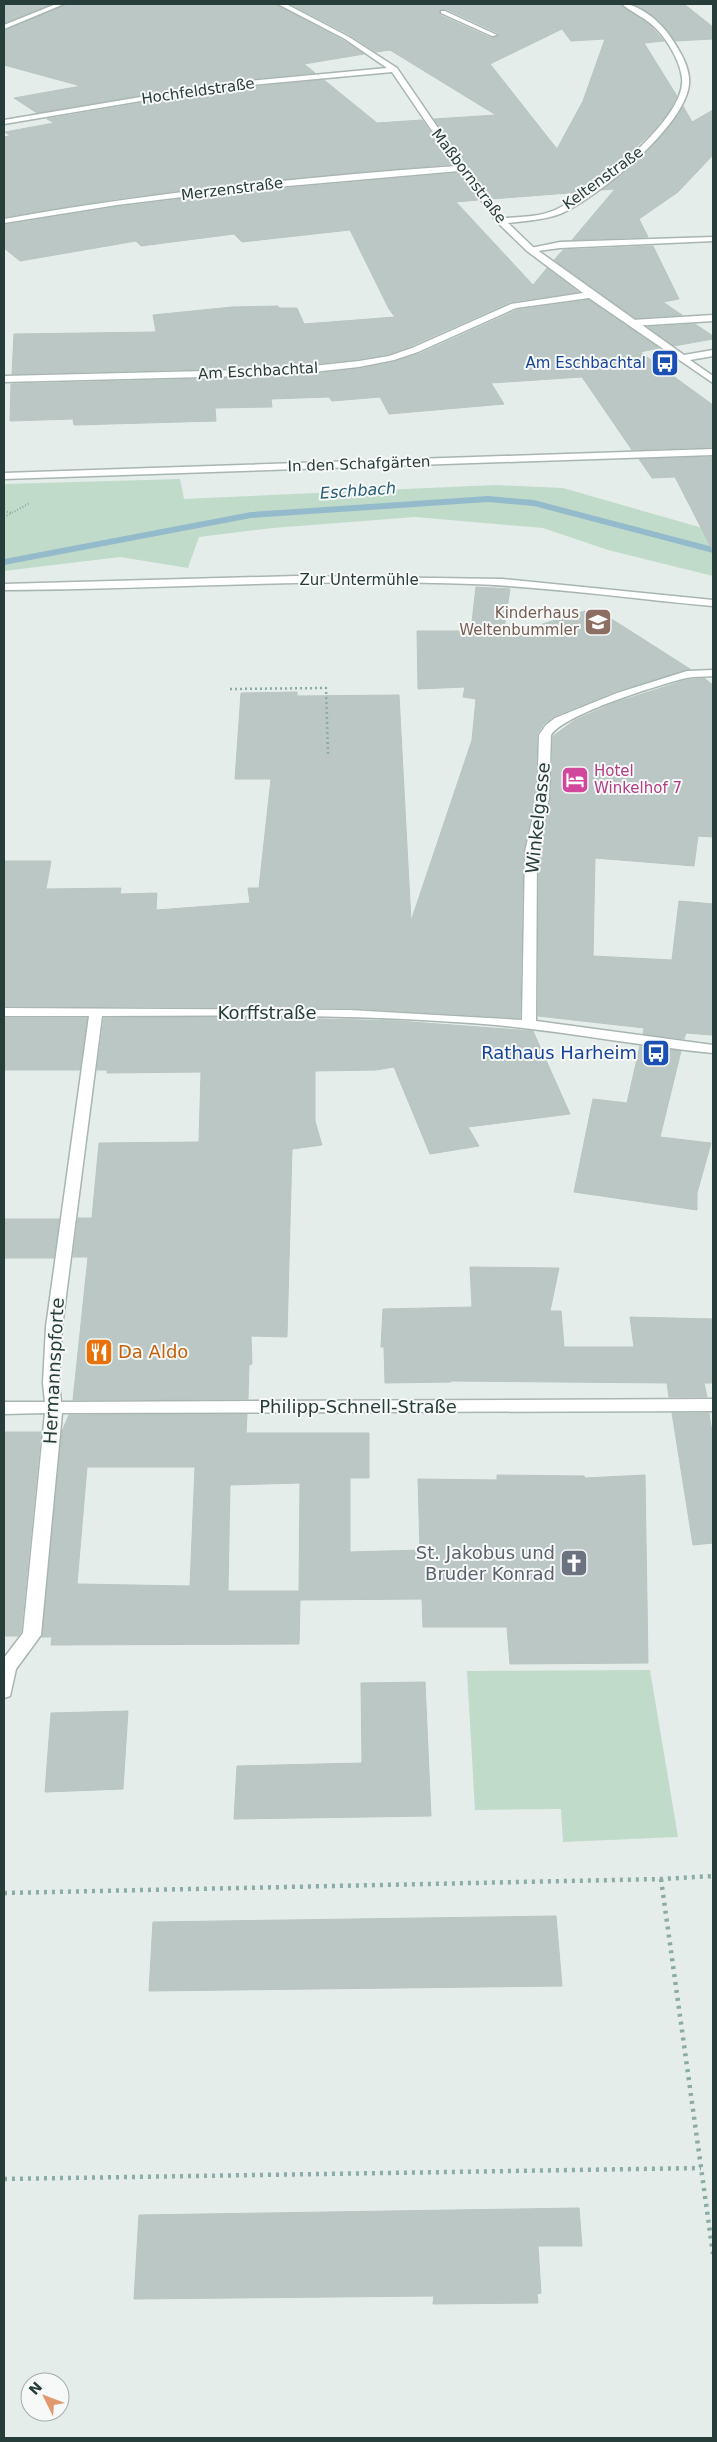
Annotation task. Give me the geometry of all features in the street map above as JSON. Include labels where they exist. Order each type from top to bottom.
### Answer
[{"type":"street","points":[[4,27],[61,4]]},
{"type":"street","name":"Maßbornstraße","points":[[281,4],[347,38],[394,70],[461,168],[501,222],[530,249],[590,295],[684,358],[713,380]]},
{"type":"street","name":"Keltenstraße","points":[[501,222],[546,215],[564,209],[644,150],[683,100],[687,79],[677,55],[660,29],[625,4]]},
{"type":"street","points":[[444,12],[494,35]]},
{"type":"street","name":"Hochfeldstraße","points":[[4,122],[218,86],[394,70]]},
{"type":"street","name":"Merzenstraße","points":[[4,221],[192,194],[327,179],[461,168]]},
{"type":"street","points":[[530,249],[560,245],[713,239]]},
{"type":"street","name":"Am Eschbachtal","points":[[4,379],[285,372],[359,364],[391,358],[415,350],[514,306],[590,295]]},
{"type":"street","points":[[632,323],[713,318]]},
{"type":"street","points":[[684,358],[713,353]]},
{"type":"street","name":"In den Schafgärten","points":[[4,476],[713,452]]},
{"type":"street","name":"Zur Untermühle","points":[[4,586],[353,578],[454,580],[547,586],[713,603]]},
{"type":"street","name":"Winkelgasse","points":[[529,1024],[531,852],[543,798],[545,735],[550,727],[559,720],[621,694],[687,674],[713,673]]},
{"type":"street","name":"Korffstraße","points":[[4,1012],[325,1013],[464,1019],[529,1024],[713,1049]]},
{"type":"street","name":"Hermannspforte","points":[[4,1691],[7,1667],[32,1635],[54,1409],[51,1383],[54,1327],[96,1013]]},
{"type":"street","name":"Philipp-Schnell-Straße","points":[[4,1408],[713,1406]]},
{"type":"path","points":[[4,510],[12,513]]},
{"type":"path","points":[[230,689],[326,688],[328,754]]},
{"type":"path","points":[[4,1894],[661,1879],[713,1876]]},
{"type":"path","points":[[661,1879],[713,2254]]},
{"type":"path","points":[[4,2179],[701,2168]]},
{"type":"green space","points":[[180,479],[184,499],[495,485],[563,488],[713,531],[713,576],[608,550],[543,528],[415,517],[273,528],[199,537],[188,568],[120,557],[4,571],[4,484]]},
{"type":"green space","points":[[650,1670],[678,1837],[563,1842],[561,1809],[475,1810],[467,1671]]},
{"type":"building","points":[[4,4],[52,4],[4,23]]},
{"type":"building","points":[[66,4],[276,4],[364,54],[304,64],[315,73],[218,82],[37,113],[14,98],[81,86],[4,65],[4,31]]},
{"type":"building","points":[[290,4],[620,4],[649,24],[664,41],[644,43],[677,96],[668,113],[652,132],[611,171],[582,192],[491,199],[434,119],[496,115],[390,50],[376,52],[350,35]],"holes":[[[446,9],[498,33],[499,36],[491,38],[440,15],[440,10]],[[562,29],[571,41],[605,39],[583,101],[557,149],[490,64]]]},
{"type":"building","points":[[632,4],[684,4],[713,27],[713,39],[675,41],[659,20]]},
{"type":"building","points":[[324,80],[377,123],[422,120],[453,164],[229,185],[116,199],[4,217],[4,137],[10,136],[5,132],[54,123],[47,119],[218,90]]},
{"type":"building","points":[[683,106],[692,122],[713,110],[713,155],[678,192],[639,219],[648,237],[572,240],[615,189],[602,190],[641,157],[661,137]]},
{"type":"building","points":[[458,173],[478,200],[456,202],[533,285],[547,268],[578,292],[510,302],[411,346],[389,354],[359,359],[285,367],[12,374],[14,334],[156,332],[153,315],[232,307],[278,306],[279,308],[297,308],[304,324],[395,317],[389,309],[350,230],[242,242],[234,234],[141,246],[136,241],[20,261],[4,248],[4,225],[117,207],[231,193]]},
{"type":"building","points":[[653,246],[679,299],[663,302],[682,315],[635,318],[554,260],[563,250]]},
{"type":"building","points":[[589,300],[659,348],[640,352],[713,405],[713,447],[632,450],[582,377],[491,383],[504,404],[389,414],[380,397],[332,401],[329,397],[271,399],[272,407],[215,408],[216,421],[74,425],[73,419],[10,421],[11,384],[285,377],[359,369],[394,362],[419,354],[517,310]]},
{"type":"building","points":[[695,324],[713,336],[713,339],[674,346],[648,327]]},
{"type":"building","points":[[713,457],[713,551],[675,477],[652,478],[639,459]]},
{"type":"building","points":[[476,587],[510,589],[503,636],[585,611],[598,621],[610,618],[690,669],[616,691],[554,716],[544,724],[537,734],[535,798],[523,852],[520,1018],[350,1008],[4,1006],[4,861],[51,861],[46,889],[121,888],[120,894],[157,893],[156,910],[250,903],[248,888],[259,888],[271,779],[235,779],[241,693],[297,692],[297,696],[399,695],[411,921],[472,740],[476,699],[463,697],[465,687],[418,689],[417,631],[471,631]]},
{"type":"building","points":[[704,678],[713,685],[713,837],[698,836],[694,866],[595,858],[593,956],[672,960],[679,901],[713,904],[712,1035],[686,1033],[684,1039],[643,1034],[644,1028],[538,1016],[539,852],[551,798],[553,736],[575,720],[614,703],[686,680]]},
{"type":"building","points":[[250,1017],[398,1021],[533,1031],[570,1114],[468,1127],[479,1146],[430,1154],[394,1067],[376,1070],[315,1071],[315,1121],[322,1145],[292,1149],[287,1337],[251,1336],[252,1364],[249,1365],[248,1399],[73,1400],[88,1257],[73,1257],[78,1218],[92,1218],[99,1143],[199,1142],[201,1072],[107,1073],[107,1070],[97,1070],[104,1018]]},
{"type":"building","points":[[4,1018],[87,1018],[80,1070],[4,1070]]},
{"type":"building","points":[[640,1046],[681,1051],[660,1137],[711,1143],[697,1193],[697,1210],[574,1192],[593,1099],[627,1103]]},
{"type":"building","points":[[4,1219],[59,1219],[54,1258],[4,1258]]},
{"type":"building","points":[[470,1267],[559,1268],[550,1311],[561,1311],[564,1347],[634,1347],[630,1317],[713,1319],[713,1383],[704,1383],[707,1397],[669,1397],[667,1383],[450,1381],[385,1383],[384,1347],[381,1347],[383,1309],[472,1307]]},
{"type":"building","points":[[672,1413],[709,1413],[713,1439],[713,1543],[693,1545]]},
{"type":"building","points":[[247,1414],[246,1433],[369,1433],[369,1478],[350,1478],[350,1552],[420,1550],[418,1479],[497,1480],[497,1475],[584,1476],[585,1478],[645,1475],[648,1663],[510,1664],[507,1627],[423,1627],[422,1599],[300,1600],[299,1644],[51,1645],[52,1637],[42,1637],[62,1431],[69,1415]],"holes":[[[87,1467],[195,1467],[190,1586],[77,1584]],[[300,1483],[299,1591],[228,1591],[230,1485]]]},
{"type":"building","points":[[4,1432],[41,1432],[21,1632],[18,1636],[4,1636]]},
{"type":"building","points":[[425,1682],[431,1816],[234,1819],[237,1766],[362,1763],[361,1683]]},
{"type":"building","points":[[128,1711],[123,1789],[45,1792],[51,1713]]},
{"type":"building","points":[[556,1916],[562,1986],[149,1991],[153,1922]]},
{"type":"building","points":[[579,2208],[582,2246],[538,2246],[541,2293],[537,2294],[538,2303],[433,2304],[434,2296],[134,2299],[139,2215]]},
{"type":"waterway","name":"Eschbach","points":[[4,562],[251,515],[488,499],[534,503],[713,550]]},
{"type":"place","name":"Am Eschbachtal","points":[[665,363]]},
{"type":"place","name":"Kinderhaus Weltenbummler","points":[[598,622]]},
{"type":"place","name":"Hotel Winkelhof 7","points":[[575,780]]},
{"type":"place","name":"Rathaus Harheim","points":[[656,1053]]},
{"type":"place","name":"Da Aldo","points":[[99,1352]]},
{"type":"place","name":"St. Jakobus und Bruder Konrad","points":[[574,1563]]}]
